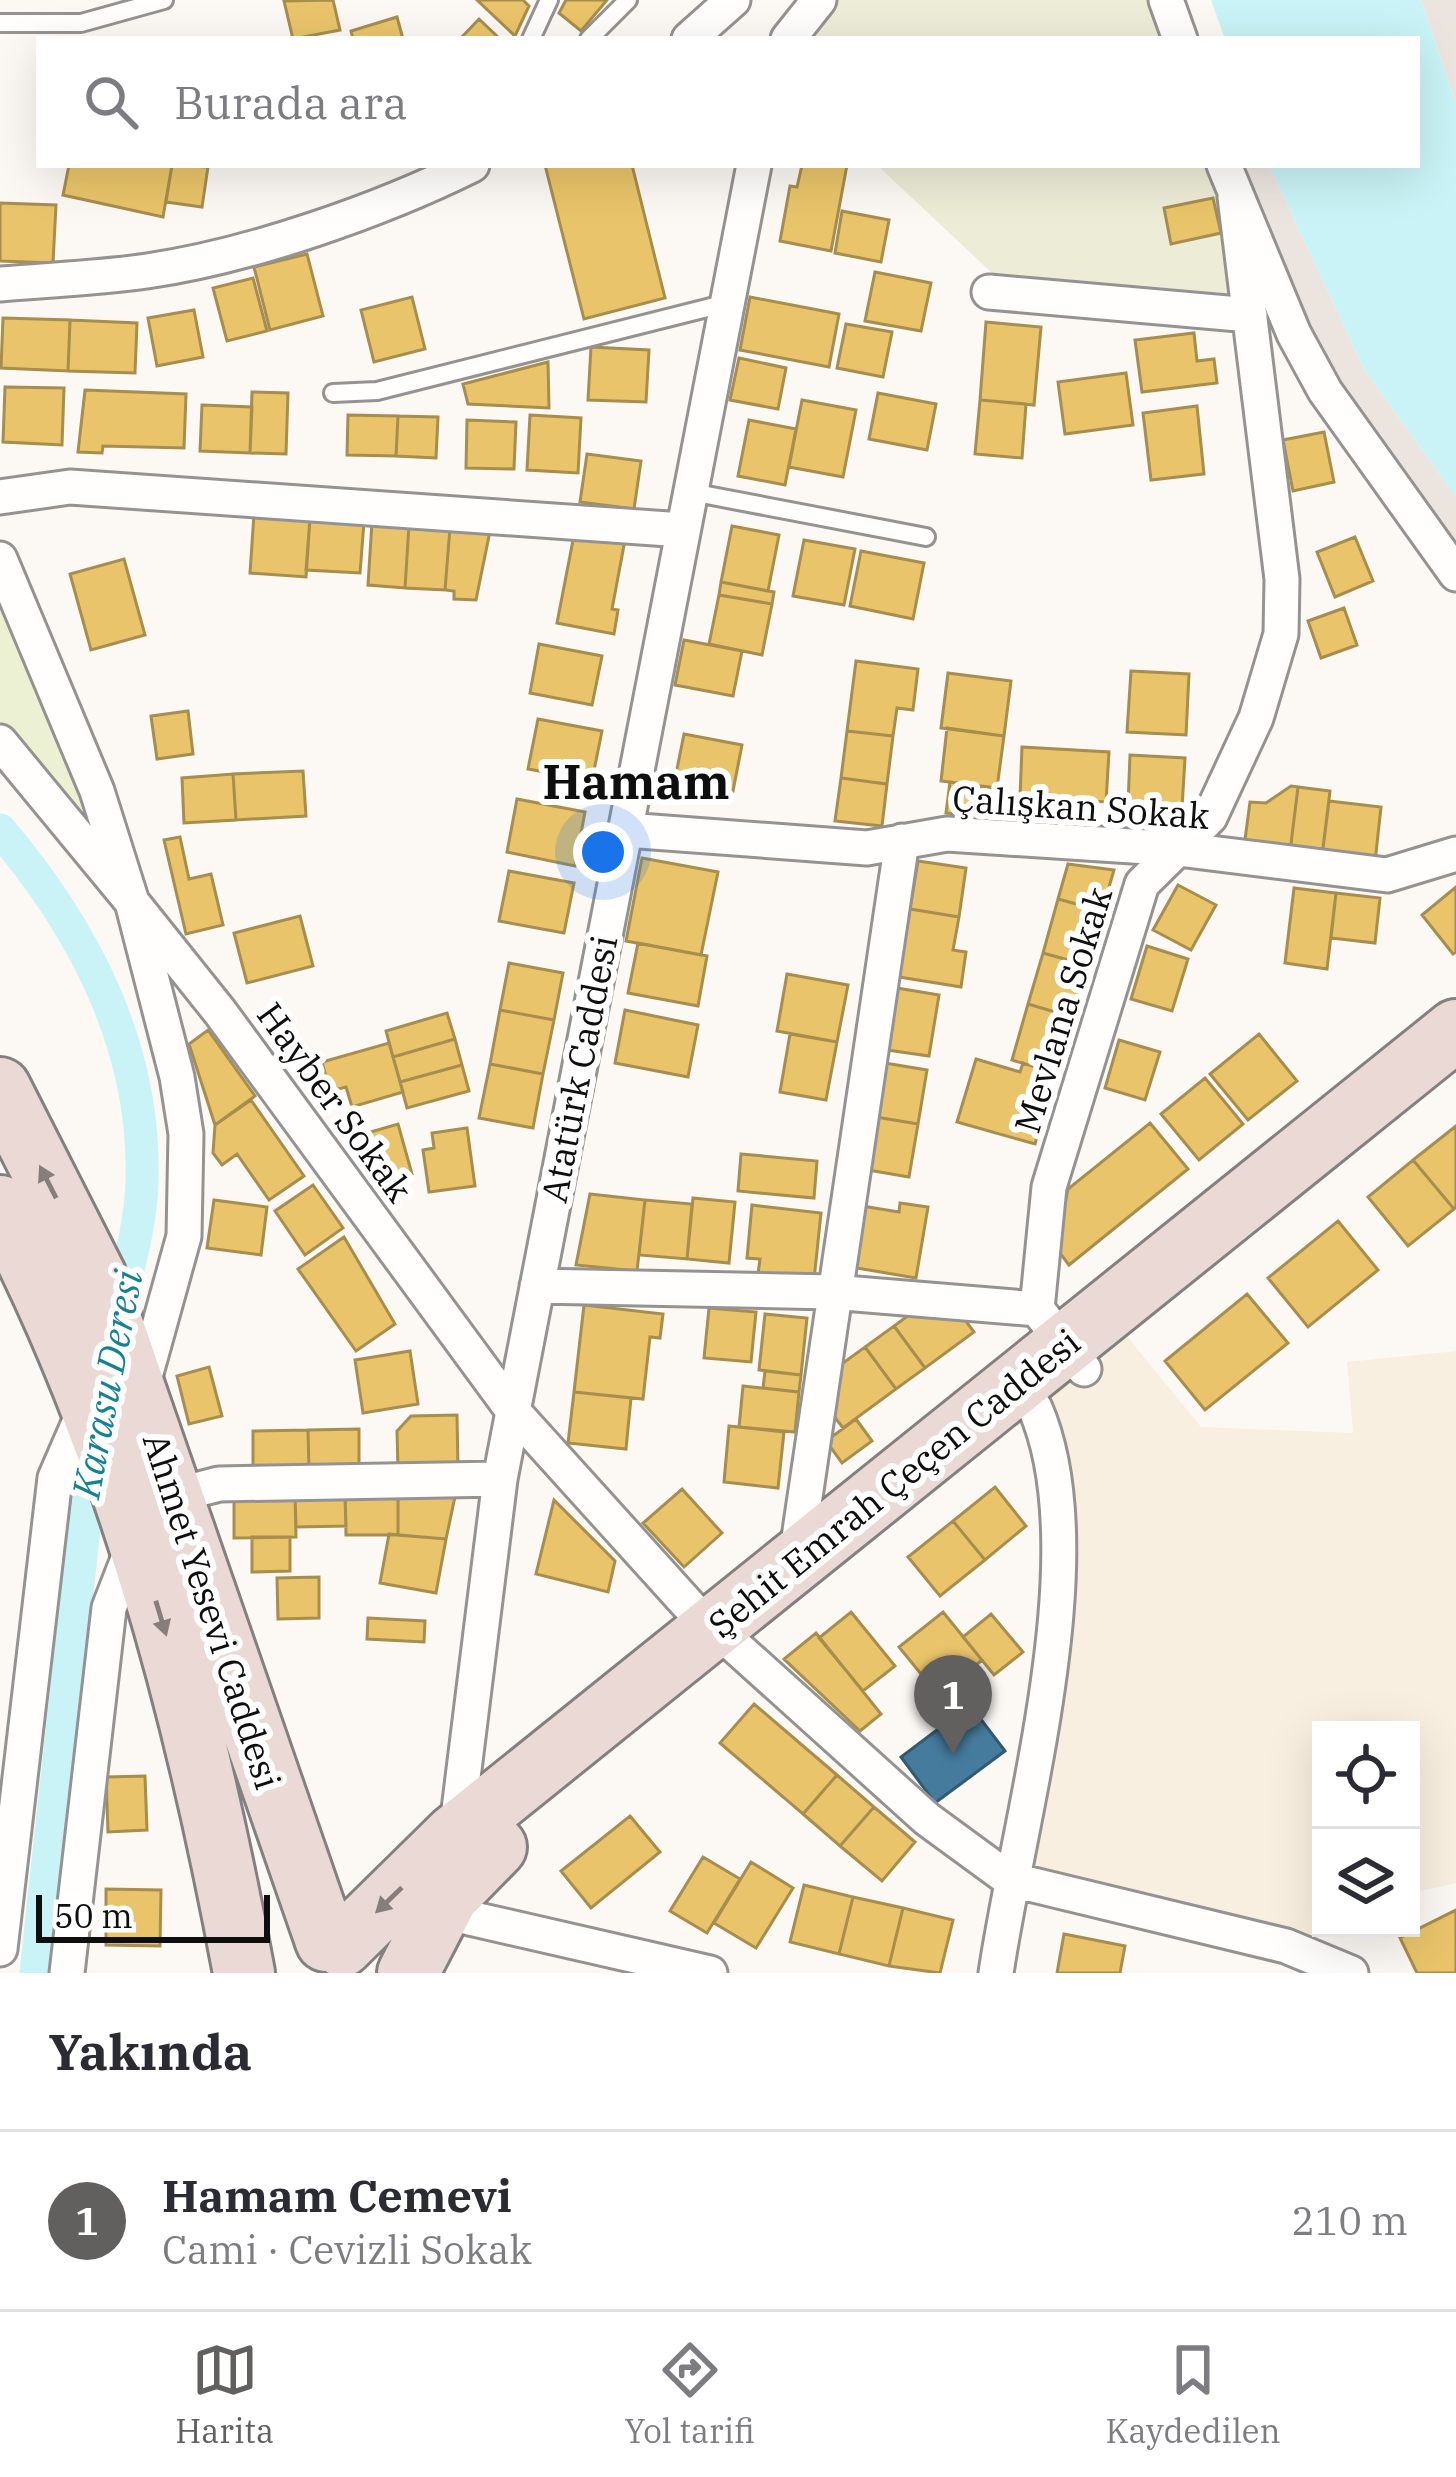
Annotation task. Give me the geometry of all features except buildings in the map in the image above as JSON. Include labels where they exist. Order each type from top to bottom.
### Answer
[{"type":"highway","name":"Şehit Emrah Çeçen Caddesi","points":[[409,1973],[439,1911],[479,1861],[723,1638],[796,1560],[1062,1341],[1456,1030]]},
{"type":"highway","name":"Şehit Emrah Çeçen Caddesi","points":[[348,1953],[455,1835],[1034,1408],[1062,1341],[1456,1067]]},
{"type":"highway","name":"Ahmet Yesevi Caddesi","points":[[0,1088],[96,1277],[98,1380]]},
{"type":"highway","name":"Ahmet Yesevi Caddesi","points":[[0,1206],[98,1380],[348,1953]]},
{"type":"highway","name":"Ahmet Yesevi Caddesi","points":[[151,1501],[244,1973]]},
{"type":"highway","points":[[244,1973],[278,1947],[348,1953]]},
{"type":"street","points":[[692,36],[733,0]]},
{"type":"street","points":[[785,36],[791,0]]},
{"type":"street","points":[[787,36],[819,0]]},
{"type":"street","points":[[1166,0],[1179,36]]},
{"type":"street","name":"Atatürk Caddesi","points":[[455,1835],[500,1479],[753,168]]},
{"type":"street","points":[[0,284],[118,274],[195,261],[461,169]]},
{"type":"street","points":[[1230,181],[1324,391],[1456,574]]},
{"type":"street","name":"Mevlana Sokak","points":[[1062,1341],[1049,1187],[1142,884],[1210,817],[1256,718],[1281,634],[1282,579],[1230,181]]},
{"type":"street","points":[[989,292],[1250,315]]},
{"type":"street","points":[[0,497],[70,487],[683,530]]},
{"type":"street","name":"Hayber Sokak","points":[[0,559],[97,791],[133,902],[220,1012],[513,1411],[723,1638],[927,1820],[1010,1879]]},
{"type":"street","points":[[0,742],[133,902],[177,1077],[186,1167],[184,1236],[98,1380],[55,1478],[6,1838],[0,1949]]},
{"type":"street","name":"Çalışkan Sokak","points":[[626,830],[867,848],[947,834],[1178,849],[1387,875],[1456,854]]},
{"type":"street","points":[[796,1560],[902,841]]},
{"type":"street","points":[[537,1286],[832,1292],[1062,1341]]},
{"type":"street","points":[[996,1973],[1053,1650],[1058,1582],[1052,1448],[1034,1408]]},
{"type":"street","points":[[67,1973],[109,1608],[151,1501],[219,1484],[500,1479]]},
{"type":"street","points":[[1010,1879],[1286,1946],[1351,1973]]},
{"type":"street","points":[[439,1911],[710,1973]]},
{"type":"lane","points":[[0,23],[81,23],[164,0]]},
{"type":"lane","points":[[532,36],[549,0]]},
{"type":"lane","points":[[593,36],[628,0]]},
{"type":"lane","points":[[333,394],[377,391],[727,303]]},
{"type":"lane","points":[[691,492],[926,538]]},
{"type":"shaded area","points":[[1421,0],[1456,0],[1456,103]]},
{"type":"shaded area","points":[[1225,168],[1270,168],[1364,369],[1456,497],[1456,574],[1325,391]]},
{"type":"shaded area","points":[[1126,1335],[1201,1427],[1353,1433],[1347,1362],[1456,1351],[1456,1883],[1420,1891],[1420,1721],[1312,1721],[1312,1937],[1320,1937],[1299,1950],[1010,1879],[1053,1650],[1035,1408]]},
{"type":"green space","points":[[819,0],[1166,0],[1179,36],[790,36]]},
{"type":"green space","points":[[880,168],[1225,168],[1250,315],[991,292],[992,273]]},
{"type":"green space","points":[[0,559],[132,902],[0,742]]},
{"type":"water","points":[[1211,0],[1421,0],[1456,103],[1456,497],[1364,369],[1270,168],[1420,168],[1420,36],[1224,36]]},
{"type":"waterway","name":"Karasu Deresi","points":[[0,830],[83,949],[121,1037],[133,1084],[140,1132],[141,1198],[116,1317]]},
{"type":"waterway","name":"Karasu Deresi","points":[[36,1973],[93,1444]]},
{"type":"place","name":"Hamam Cemevi","points":[[953,1754]]},
{"type":"district","name":"Hamam","points":[[636,782]]}]
